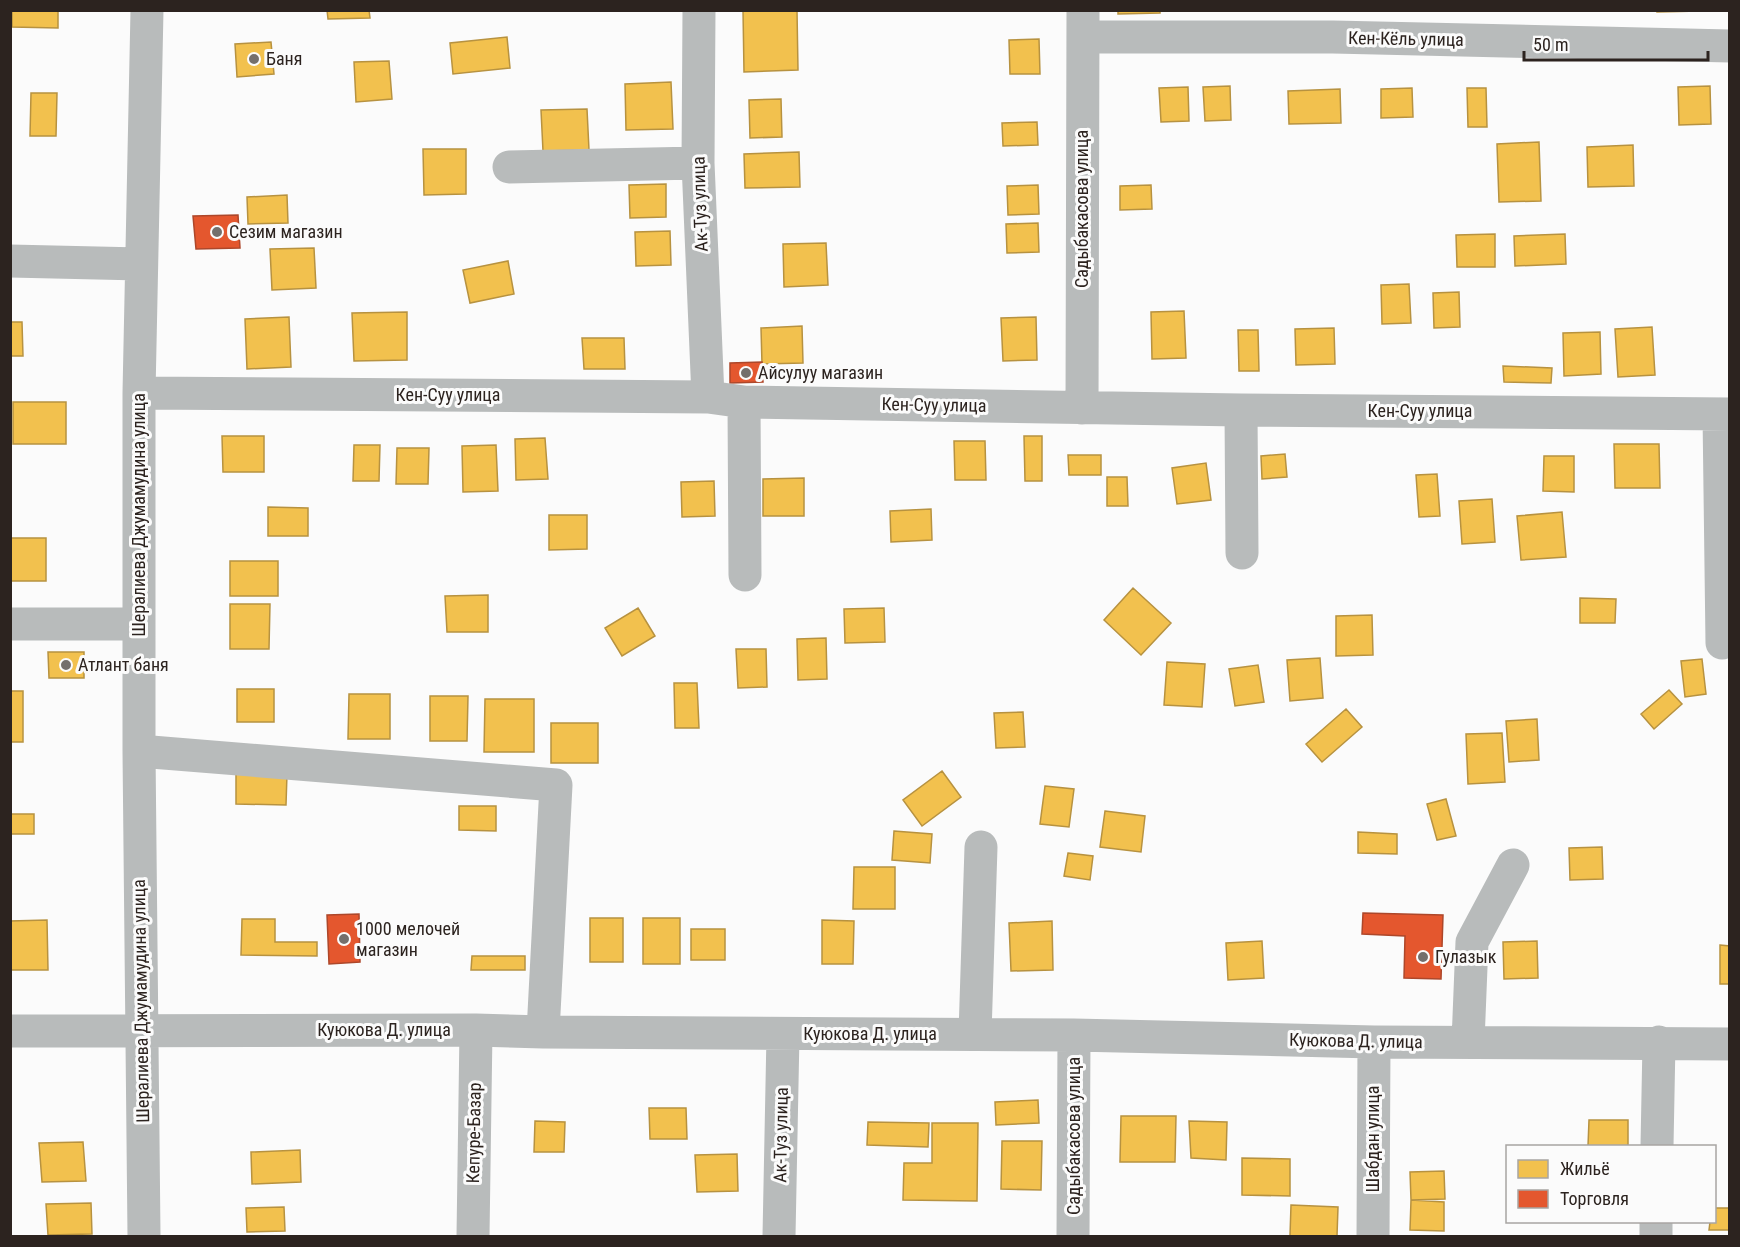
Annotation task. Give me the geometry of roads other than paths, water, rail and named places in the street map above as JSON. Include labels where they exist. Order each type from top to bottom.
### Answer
[{"type":"street","name":"Шералиева Джумамудина улица","points":[[144,1236],[138,393],[147,10]]},
{"type":"street","name":"Ак-Туз улица","points":[[699,10],[698,163],[708,397]]},
{"type":"street","name":"Кен-Кёль улица","points":[[1083,24],[1333,24],[1730,46]]},
{"type":"street","name":"Садыбакасова улица","points":[[1082,408],[1083,24]]},
{"type":"street","points":[[508,167],[698,163]]},
{"type":"street","points":[[10,261],[141,264]]},
{"type":"street","name":"Кен-Суу улица","points":[[138,393],[708,397],[744,402],[1082,408],[1724,414]]},
{"type":"street","points":[[744,402],[745,575]]},
{"type":"street","points":[[1241,410],[1242,553]]},
{"type":"street","points":[[1722,643],[1724,414]]},
{"type":"street","points":[[10,624],[139,624]]},
{"type":"street","points":[[139,751],[556,785],[543,1032]]},
{"type":"street","points":[[975,1034],[981,847]]},
{"type":"street","points":[[1468,1042],[1472,942],[1513,865]]},
{"type":"street","name":"Куюкова Д. улица","points":[[10,1031],[476,1030],[1074,1035],[1374,1042],[1730,1044]]},
{"type":"street","name":"Кепуре-Базар","points":[[473,1236],[476,1030]]},
{"type":"street","name":"Ак-Туз улица","points":[[779,1236],[783,1034]]},
{"type":"street","name":"Садыбакасова улица","points":[[1073,1236],[1074,1035]]},
{"type":"street","name":"Шабдан улица","points":[[1372,1236],[1374,1042]]},
{"type":"street","points":[[1657,1145],[1659,1042]]},
{"type":"place","name":"Баня","points":[[254,59]]},
{"type":"place","name":"Сезим магазин","points":[[217,232]]},
{"type":"place","name":"Айсулуу магазин","points":[[746,373]]},
{"type":"place","name":"Атлант баня","points":[[66,665]]},
{"type":"place","name":"1000 мелочей магазин","points":[[344,939]]},
{"type":"place","name":"Гулазык","points":[[1423,957]]}]
